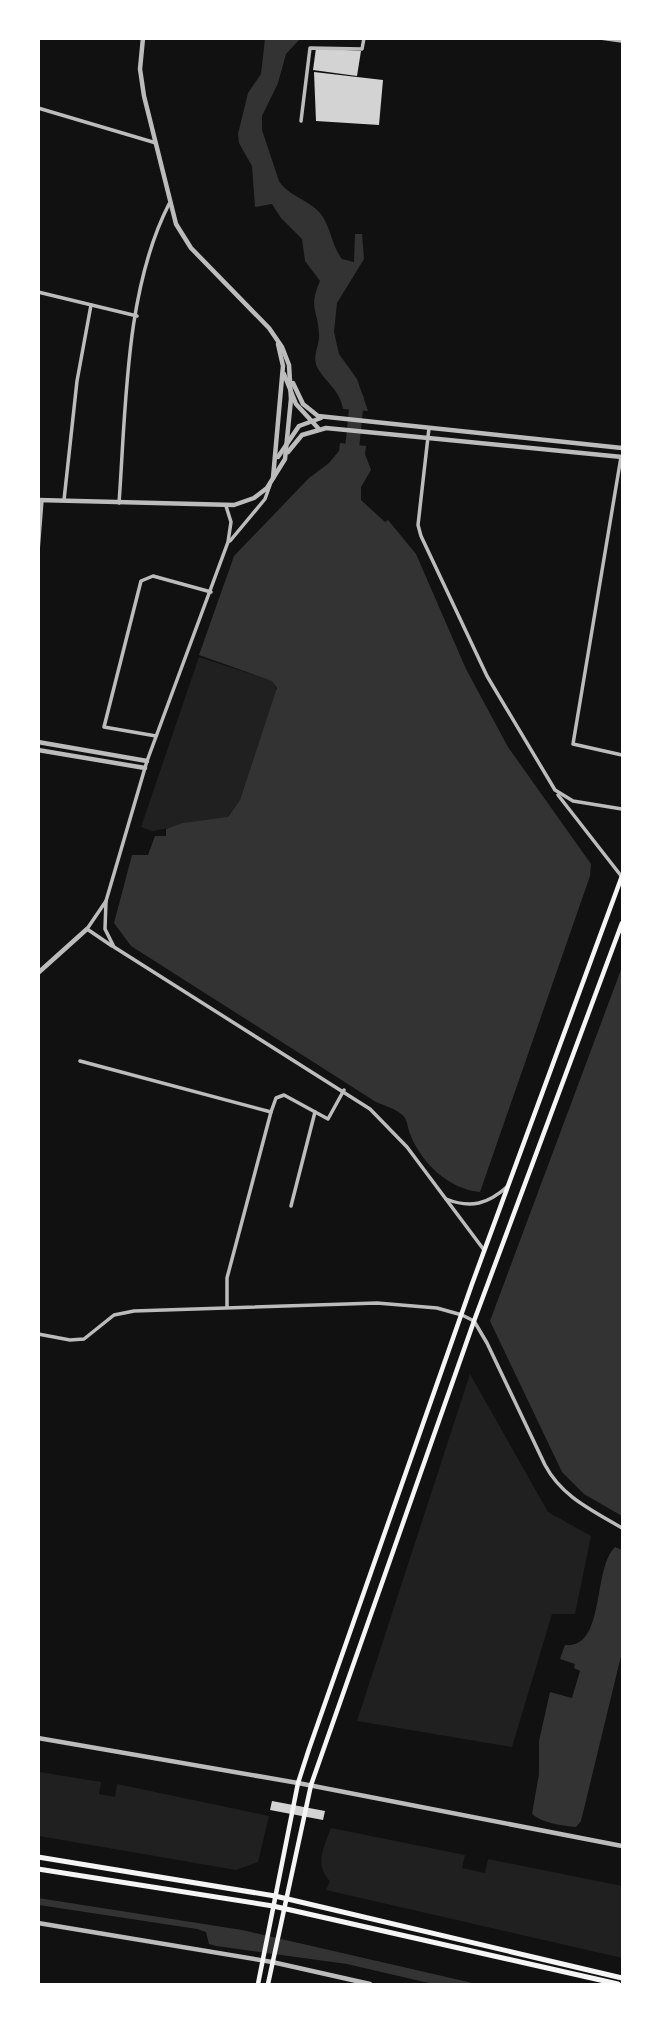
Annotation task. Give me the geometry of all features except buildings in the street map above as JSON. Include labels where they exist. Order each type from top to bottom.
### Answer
[{"type":"main road","points":[[258,1984],[298,1783],[462,1315],[622,876]]},
{"type":"main road","points":[[268,1984],[311,1786],[474,1321],[622,923]]},
{"type":"main road","points":[[38,1857],[285,1898],[622,1978]]},
{"type":"main road","points":[[38,1869],[274,1906],[618,1984]]},
{"type":"street","points":[[143,38],[142,87],[176,224],[191,248],[269,328],[287,356],[291,395],[285,459]]},
{"type":"street","points":[[301,121],[310,48],[362,49],[364,38]]},
{"type":"street","points":[[600,38],[622,41]]},
{"type":"street","points":[[38,108],[156,143]]},
{"type":"street","points":[[119,503],[131,349],[153,236],[169,204]]},
{"type":"street","points":[[38,292],[137,316]]},
{"type":"street","points":[[64,501],[77,382],[91,305]]},
{"type":"street","points":[[276,340],[291,395],[318,428]]},
{"type":"street","points":[[228,542],[265,499],[271,483],[276,460],[283,366]]},
{"type":"street","points":[[290,374],[303,404],[309,411],[326,417],[622,447]]},
{"type":"street","points":[[276,460],[299,426],[326,417]]},
{"type":"street","points":[[38,551],[41,500],[226,506],[254,498],[271,483],[297,439],[318,428],[622,457],[573,744],[622,755]]},
{"type":"street","points":[[429,428],[418,525],[421,536],[487,676],[555,790],[622,876]]},
{"type":"street","points":[[114,947],[105,929],[106,901],[147,761],[228,542],[231,522],[226,506]]},
{"type":"street","points":[[156,736],[104,727],[141,581],[153,576],[211,592]]},
{"type":"street","points":[[38,742],[147,761]]},
{"type":"street","points":[[38,750],[145,768]]},
{"type":"street","points":[[555,790],[573,801],[622,809]]},
{"type":"street","points":[[38,973],[87,929],[106,901]]},
{"type":"street","points":[[87,929],[344,1090],[394,1130],[485,1251]]},
{"type":"street","points":[[80,1061],[271,1112]]},
{"type":"street","points":[[227,1308],[227,1278],[276,1098],[285,1095],[328,1119],[344,1090]]},
{"type":"street","points":[[291,1206],[315,1112]]},
{"type":"street","points":[[444,1198],[462,1204],[480,1204],[495,1198],[509,1185]]},
{"type":"street","points":[[38,1334],[79,1340],[103,1322],[123,1312],[377,1303],[437,1308],[462,1315],[474,1321],[552,1477],[573,1500],[622,1528]]},
{"type":"street","points":[[38,1738],[298,1783],[622,1846]]},
{"type":"street","points":[[38,1923],[272,1959],[370,1984]]},
{"type":"shaded area","points":[[265,39],[300,39],[286,54],[278,83],[262,116],[262,130],[279,181],[320,213],[342,259],[354,262],[355,234],[362,234],[364,259],[337,303],[334,332],[339,354],[357,379],[368,411],[343,409],[339,397],[317,367],[315,358],[319,334],[314,303],[320,281],[305,261],[302,239],[281,218],[272,204],[255,207],[252,166],[239,143],[238,134],[248,93],[261,74]]},
{"type":"shaded area","points":[[340,443],[366,446],[365,454],[371,470],[361,487],[361,500],[385,522],[388,520],[416,554],[466,669],[508,747],[591,864],[590,876],[480,1192],[458,1186],[429,1165],[415,1145],[403,1115],[376,1102],[131,946],[114,923],[132,855],[148,855],[155,836],[166,836],[166,829],[183,823],[228,817],[240,800],[277,688],[272,681],[199,655],[234,556],[309,478],[329,463],[339,451]]},
{"type":"shaded area","points":[[199,657],[273,681],[277,692],[240,800],[227,818],[152,831],[141,827]]},
{"type":"shaded area","points":[[622,967],[622,1516],[584,1494],[562,1472],[490,1321]]},
{"type":"shaded area","points":[[470,1374],[548,1512],[591,1536],[575,1614],[552,1614],[512,1747],[357,1721]]},
{"type":"shaded area","points":[[615,1547],[622,1550],[622,1652],[581,1821],[576,1827],[559,1825],[541,1820],[532,1814],[539,1774],[539,1741],[550,1692],[572,1698],[580,1671],[574,1668],[575,1664],[560,1659],[565,1645],[578,1643],[593,1622],[603,1572]]},
{"type":"shaded area","points":[[39,1772],[101,1782],[99,1794],[115,1797],[117,1784],[269,1816],[258,1862],[236,1870],[39,1836]]},
{"type":"shaded area","points":[[331,1828],[465,1855],[462,1868],[485,1873],[488,1859],[622,1886],[622,1958],[326,1890],[330,1881],[321,1862]]},
{"type":"shaded area","points":[[38,1898],[242,1930],[477,1984],[433,1984],[347,1964],[216,1946],[209,1944],[206,1932],[197,1929],[39,1905]]},
{"type":"waterway","points":[[351,459],[357,399],[353,393]]}]
